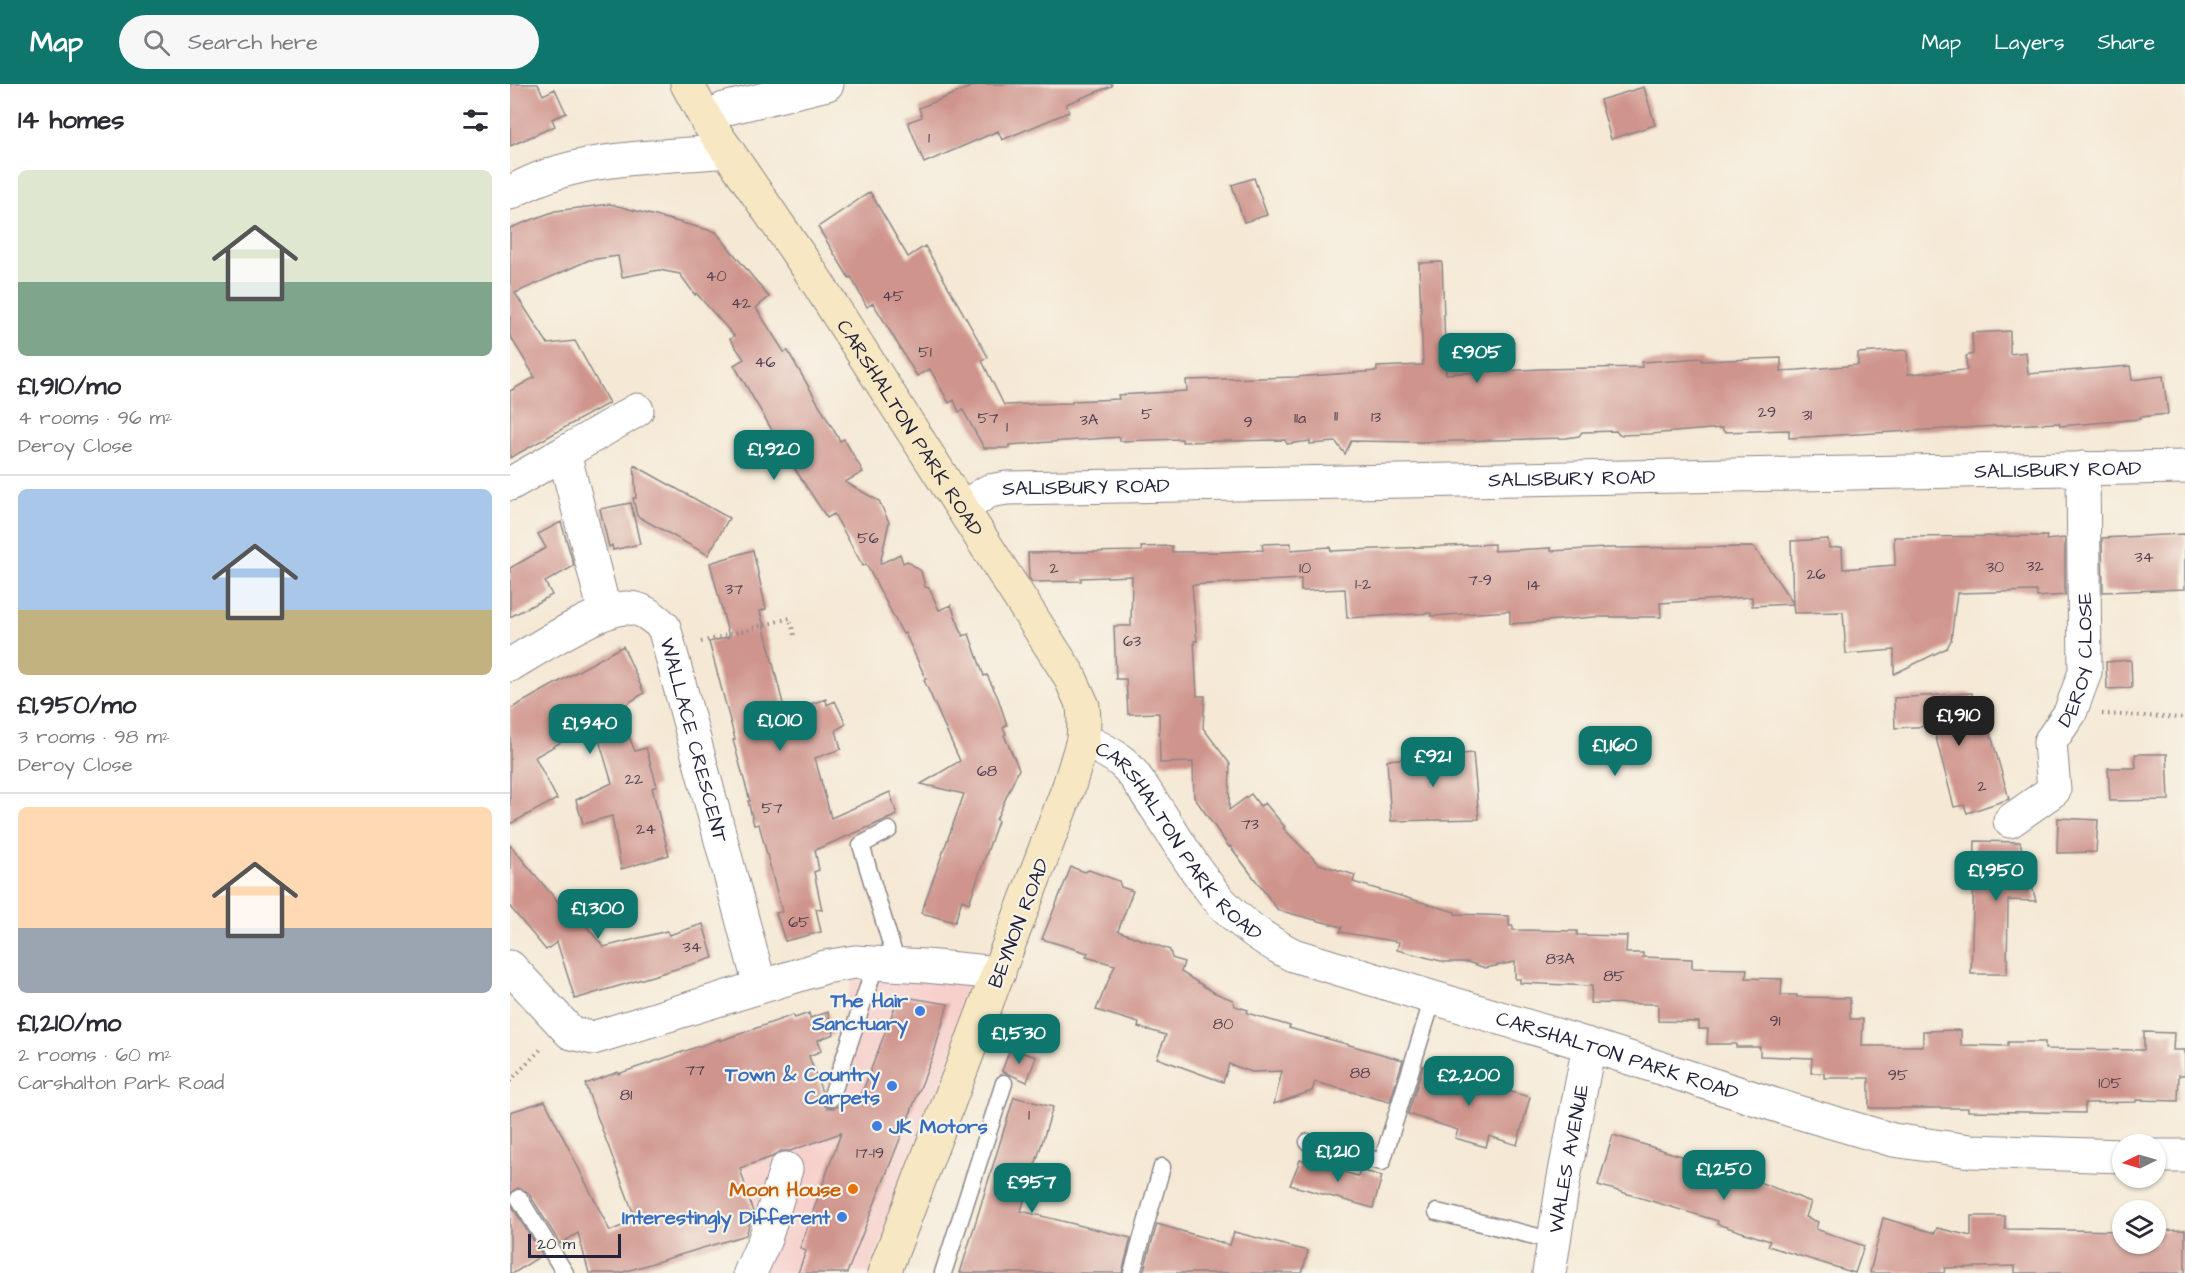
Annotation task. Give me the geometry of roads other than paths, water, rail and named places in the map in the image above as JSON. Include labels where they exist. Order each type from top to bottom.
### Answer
[{"type":"main road","name":"CARSHALTON PARK ROAD","points":[[687,84],[707,121],[810,271],[1070,675],[1083,706],[1083,740]]},
{"type":"main road","name":"BEYNON ROAD","points":[[884,1273],[1062,808],[1083,740]]},
{"type":"street","points":[[707,121],[724,109],[827,84]]},
{"type":"street","points":[[510,194],[562,171],[606,162],[728,151]]},
{"type":"street","points":[[510,484],[637,410]]},
{"type":"street","points":[[564,453],[605,613]]},
{"type":"street","name":"SALISBURY ROAD","points":[[962,508],[989,491],[1007,488],[2185,467]]},
{"type":"street","name":"DEROY CLOSE","points":[[2010,821],[2054,790],[2050,742],[2070,713],[2085,672],[2083,468]]},
{"type":"street","name":"WALLACE CRESCENT","points":[[510,664],[582,623],[627,607],[648,613],[664,627],[760,986]]},
{"type":"street","name":"CARSHALTON PARK ROAD","points":[[1083,740],[1109,751],[1125,764],[1220,901],[1239,920],[1293,955],[1893,1140],[1970,1151],[2112,1156]]},
{"type":"street","points":[[510,967],[571,1033],[593,1038],[825,967],[855,962],[999,973]]},
{"type":"street","name":"WALES AVENUE","points":[[1549,1273],[1563,1183],[1590,1045]]},
{"type":"street","points":[[2166,1156],[2185,1156]]},
{"type":"street","points":[[750,1273],[765,1239],[786,1170]]},
{"type":"lane","points":[[831,1098],[886,964],[861,845],[889,830]]},
{"type":"lane","points":[[1308,1142],[1382,1162],[1432,998]]},
{"type":"lane","points":[[943,1273],[1004,1083]]},
{"type":"lane","points":[[1132,1273],[1162,1167]]},
{"type":"lane","points":[[519,1198],[565,1273]]},
{"type":"lane","points":[[1437,1212],[1554,1241]]},
{"type":"place","name":"The Hair Sanctuary","points":[[920,1011]]},
{"type":"place","name":"Town & Country Carpets","points":[[892,1086]]},
{"type":"place","name":"JK Motors","points":[[877,1126]]},
{"type":"place","name":"Moon House","points":[[853,1189]]},
{"type":"place","name":"Interestingly Different","points":[[842,1217]]}]
